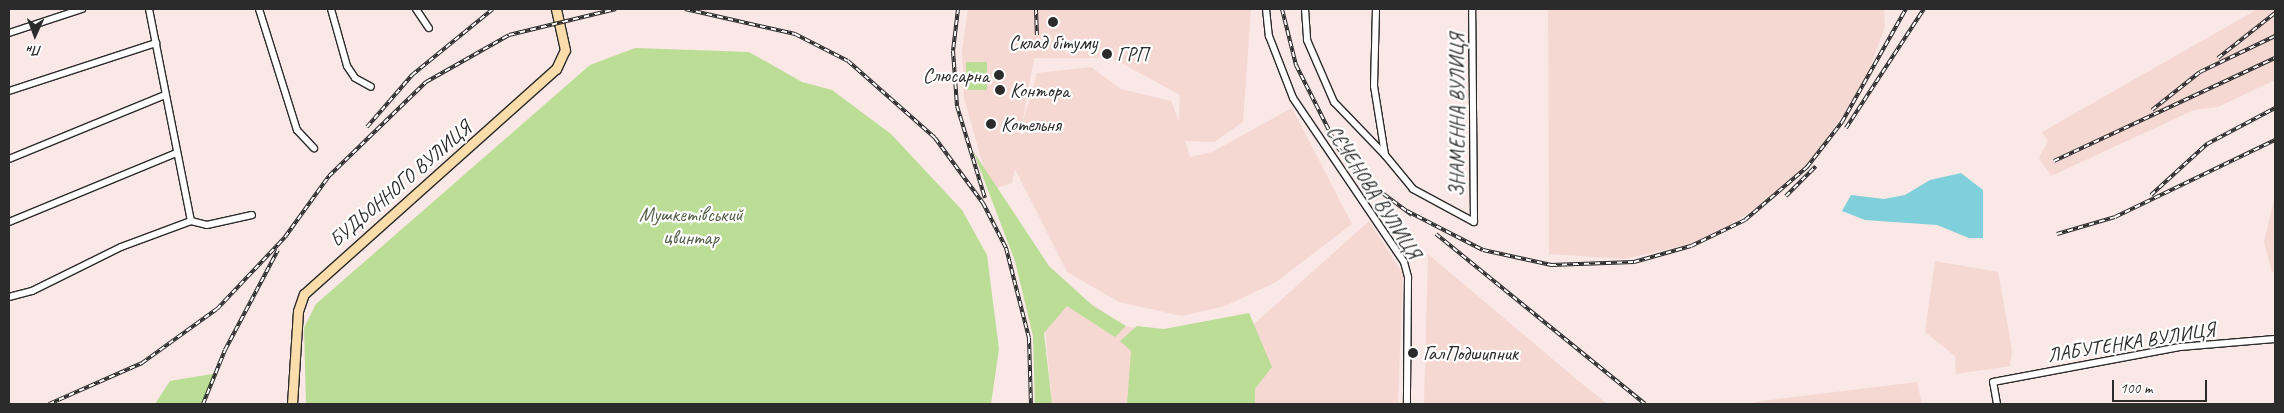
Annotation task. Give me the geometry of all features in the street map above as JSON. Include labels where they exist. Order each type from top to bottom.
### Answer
[{"type":"main road","name":"БУДЬОННОГО ВУЛИЦЯ","points":[[292,404],[298,311],[304,294],[556,70],[565,50],[556,9]]},
{"type":"street","points":[[9,32],[82,9]]},
{"type":"street","points":[[149,9],[176,153],[192,221]]},
{"type":"street","points":[[259,9],[297,130],[314,148]]},
{"type":"street","points":[[331,9],[347,66],[355,78],[371,87]]},
{"type":"street","points":[[416,9],[429,28]]},
{"type":"street","name":"СЄЧЕНОВА ВУЛИЦЯ","points":[[1266,9],[1277,64],[1293,98],[1404,262],[1408,277],[1407,404]]},
{"type":"street","points":[[1305,9],[1307,40],[1334,102],[1385,155]]},
{"type":"street","points":[[1376,9],[1374,86],[1385,155]]},
{"type":"street","name":"ЗНАМЕННА ВУЛИЦЯ","points":[[1385,155],[1413,189],[1474,222],[1472,9]]},
{"type":"street","points":[[9,91],[156,43]]},
{"type":"street","points":[[9,159],[165,95]]},
{"type":"street","points":[[9,222],[176,153]]},
{"type":"street","points":[[9,297],[32,291],[121,246],[192,221],[207,225],[252,215]]},
{"type":"street","name":"ЛАБУТЕНКА ВУЛИЦЯ","points":[[1997,404],[1993,382],[2180,346],[2275,339]]},
{"type":"shaded area","points":[[968,9],[1251,9],[1243,122],[1214,142],[1185,141],[1190,157],[1212,152],[1292,108],[1352,224],[1276,282],[1225,306],[1182,316],[1119,302],[1067,272],[1015,169],[1012,183],[990,190],[964,98],[962,50]],"holes":[[[1103,53],[1180,95],[1179,122],[1171,101],[1121,89],[1091,67],[1037,73],[1022,125],[1034,58],[1104,58]]]},
{"type":"shaded area","points":[[1548,9],[1884,9],[1885,26],[1864,84],[1803,173],[1712,239],[1624,259],[1549,254]]},
{"type":"shaded area","points":[[2258,9],[2275,9],[2275,80],[2218,107],[2194,110],[2051,176],[2039,158],[2048,141],[2042,132]]},
{"type":"shaded area","points":[[2275,195],[2275,272],[2272,272],[2264,242]]},
{"type":"shaded area","points":[[1369,221],[1403,274],[1398,404],[1052,404],[1045,326],[1071,290],[1125,326],[1176,335],[1253,325]]},
{"type":"shaded area","points":[[1428,254],[1575,378],[1607,404],[1424,404]]},
{"type":"shaded area","points":[[1935,261],[1998,272],[2012,350],[2010,366],[1956,374],[1955,356],[1925,332]]},
{"type":"shaded area","points":[[1917,382],[1922,404],[1753,404],[1754,402]]},
{"type":"green space","name":"Мушкетівський цвинтар","points":[[635,48],[749,52],[802,82],[832,90],[891,134],[962,210],[987,255],[999,349],[991,404],[306,404],[304,328],[316,304],[590,65]]},
{"type":"green space","points":[[966,62],[987,62],[987,90],[966,90]]},
{"type":"green space","points":[[973,151],[1049,266],[1093,306],[1126,326],[1115,337],[1067,306],[1044,333],[1052,404],[1035,404],[1033,336],[1015,261]]},
{"type":"green space","points":[[1249,313],[1272,367],[1255,389],[1255,404],[1127,404],[1131,351],[1120,341],[1137,326],[1164,329]]},
{"type":"green space","points":[[218,373],[203,404],[155,404],[170,381]]},
{"type":"water","points":[[1961,173],[1983,190],[1983,238],[1969,238],[1937,225],[1865,220],[1842,211],[1851,195],[1884,199],[1905,195],[1930,180]]},
{"type":"railway","points":[[367,127],[412,75],[493,9]]},
{"type":"railway","points":[[49,404],[142,363],[217,309],[285,237],[329,176],[426,82],[509,35],[616,9]]},
{"type":"railway","points":[[685,9],[795,34],[848,61],[935,138],[983,203],[1006,248],[1029,338],[1031,404]]},
{"type":"railway","points":[[958,9],[953,51],[957,106],[985,198]]},
{"type":"railway","points":[[1036,9],[1037,35]]},
{"type":"railway","points":[[1282,9],[1296,65],[1338,148],[1366,181],[1412,215]]},
{"type":"railway","points":[[1407,211],[1483,250],[1551,265],[1634,262],[1691,246],[1745,220],[1807,167],[1842,122],[1906,9]]},
{"type":"railway","points":[[1846,128],[1924,9]]},
{"type":"railway","points":[[2218,58],[2275,13]]},
{"type":"railway","points":[[2152,110],[2200,72],[2275,36]]},
{"type":"railway","points":[[2054,161],[2275,58]]},
{"type":"railway","points":[[2151,195],[2207,144],[2275,108]]},
{"type":"railway","points":[[2057,234],[2115,217],[2275,140]]},
{"type":"railway","points":[[1786,196],[1816,166]]},
{"type":"railway","points":[[1436,234],[1645,404]]},
{"type":"railway","points":[[203,404],[225,350],[278,250]]},
{"type":"place","name":"Склад бітуму","points":[[1053,22]]},
{"type":"place","name":"ГРП","points":[[1107,54]]},
{"type":"place","name":"Слюсарна","points":[[999,75]]},
{"type":"place","name":"Контора","points":[[1000,90]]},
{"type":"place","name":"Котельня","points":[[991,124]]},
{"type":"place","name":"ГалПодшипник","points":[[1413,353]]}]
